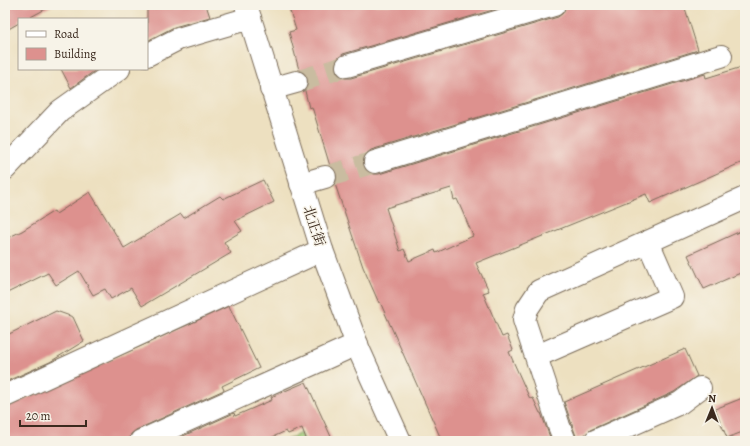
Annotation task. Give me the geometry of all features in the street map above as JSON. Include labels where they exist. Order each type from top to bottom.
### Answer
[{"type":"street","points":[[347,66],[554,5]]},
{"type":"street","points":[[148,54],[178,39],[248,11]]},
{"type":"street","name":"北正街","points":[[248,11],[322,250],[357,344],[400,441]]},
{"type":"street","points":[[375,162],[721,56]]},
{"type":"street","points":[[5,169],[60,111],[119,70]]},
{"type":"street","points":[[271,89],[296,82]]},
{"type":"street","points":[[301,184],[325,177]]},
{"type":"street","points":[[565,441],[524,320],[527,309],[539,291],[745,198]]},
{"type":"street","points":[[537,356],[672,297],[648,242]]},
{"type":"street","points":[[5,396],[322,250]]},
{"type":"street","points":[[141,441],[357,344]]},
{"type":"street","points":[[595,441],[680,403],[700,388]]},
{"type":"green space","points":[[301,433],[305,441],[284,441]]},
{"type":"building","points":[[5,5],[53,5],[29,18],[18,18],[18,24],[5,31]]},
{"type":"building","points":[[147,5],[206,5],[210,17],[174,27],[148,40]]},
{"type":"building","points":[[288,5],[510,5],[343,54],[335,63],[335,69],[339,75],[344,78],[351,78],[558,17],[563,13],[566,5],[684,5],[698,50],[371,150],[366,154],[363,160],[363,165],[366,171],[373,174],[379,174],[705,74],[706,78],[745,66],[745,161],[650,203],[646,194],[476,263],[489,291],[483,293],[502,337],[507,335],[513,350],[509,352],[530,399],[533,398],[541,413],[551,440],[442,441],[363,267],[335,184],[337,173],[330,166],[312,107],[309,108],[305,91],[308,85],[308,79],[305,73],[299,70],[289,32],[296,30]],"holes":[[[451,188],[454,200],[457,199],[473,236],[436,253],[435,250],[409,261],[404,249],[400,251],[386,208]]]},
{"type":"building","points":[[62,70],[96,70],[71,88]]},
{"type":"building","points":[[263,180],[274,202],[235,221],[242,231],[224,242],[231,253],[142,306],[131,288],[111,299],[105,289],[93,295],[79,271],[56,285],[48,273],[5,294],[5,239],[22,231],[54,211],[56,214],[90,192],[124,248],[181,214],[184,218],[220,196],[223,199]]},
{"type":"building","points":[[745,229],[745,271],[704,289],[688,255]]},
{"type":"building","points":[[229,306],[259,368],[222,386],[224,390],[136,430],[131,434],[129,441],[5,441],[5,408]]},
{"type":"building","points":[[56,311],[73,317],[84,341],[50,362],[5,382],[5,336]]},
{"type":"building","points":[[685,349],[697,376],[674,392],[590,430],[584,436],[577,439],[564,402]]},
{"type":"building","points":[[306,382],[333,441],[307,441],[302,428],[288,434],[286,431],[264,441],[172,441],[234,413],[235,416],[272,400],[271,397]]},
{"type":"building","points":[[745,397],[745,431],[727,438],[715,409]]},
{"type":"tunnel","points":[[296,82],[347,66]]},
{"type":"tunnel","points":[[325,177],[375,162]]}]
